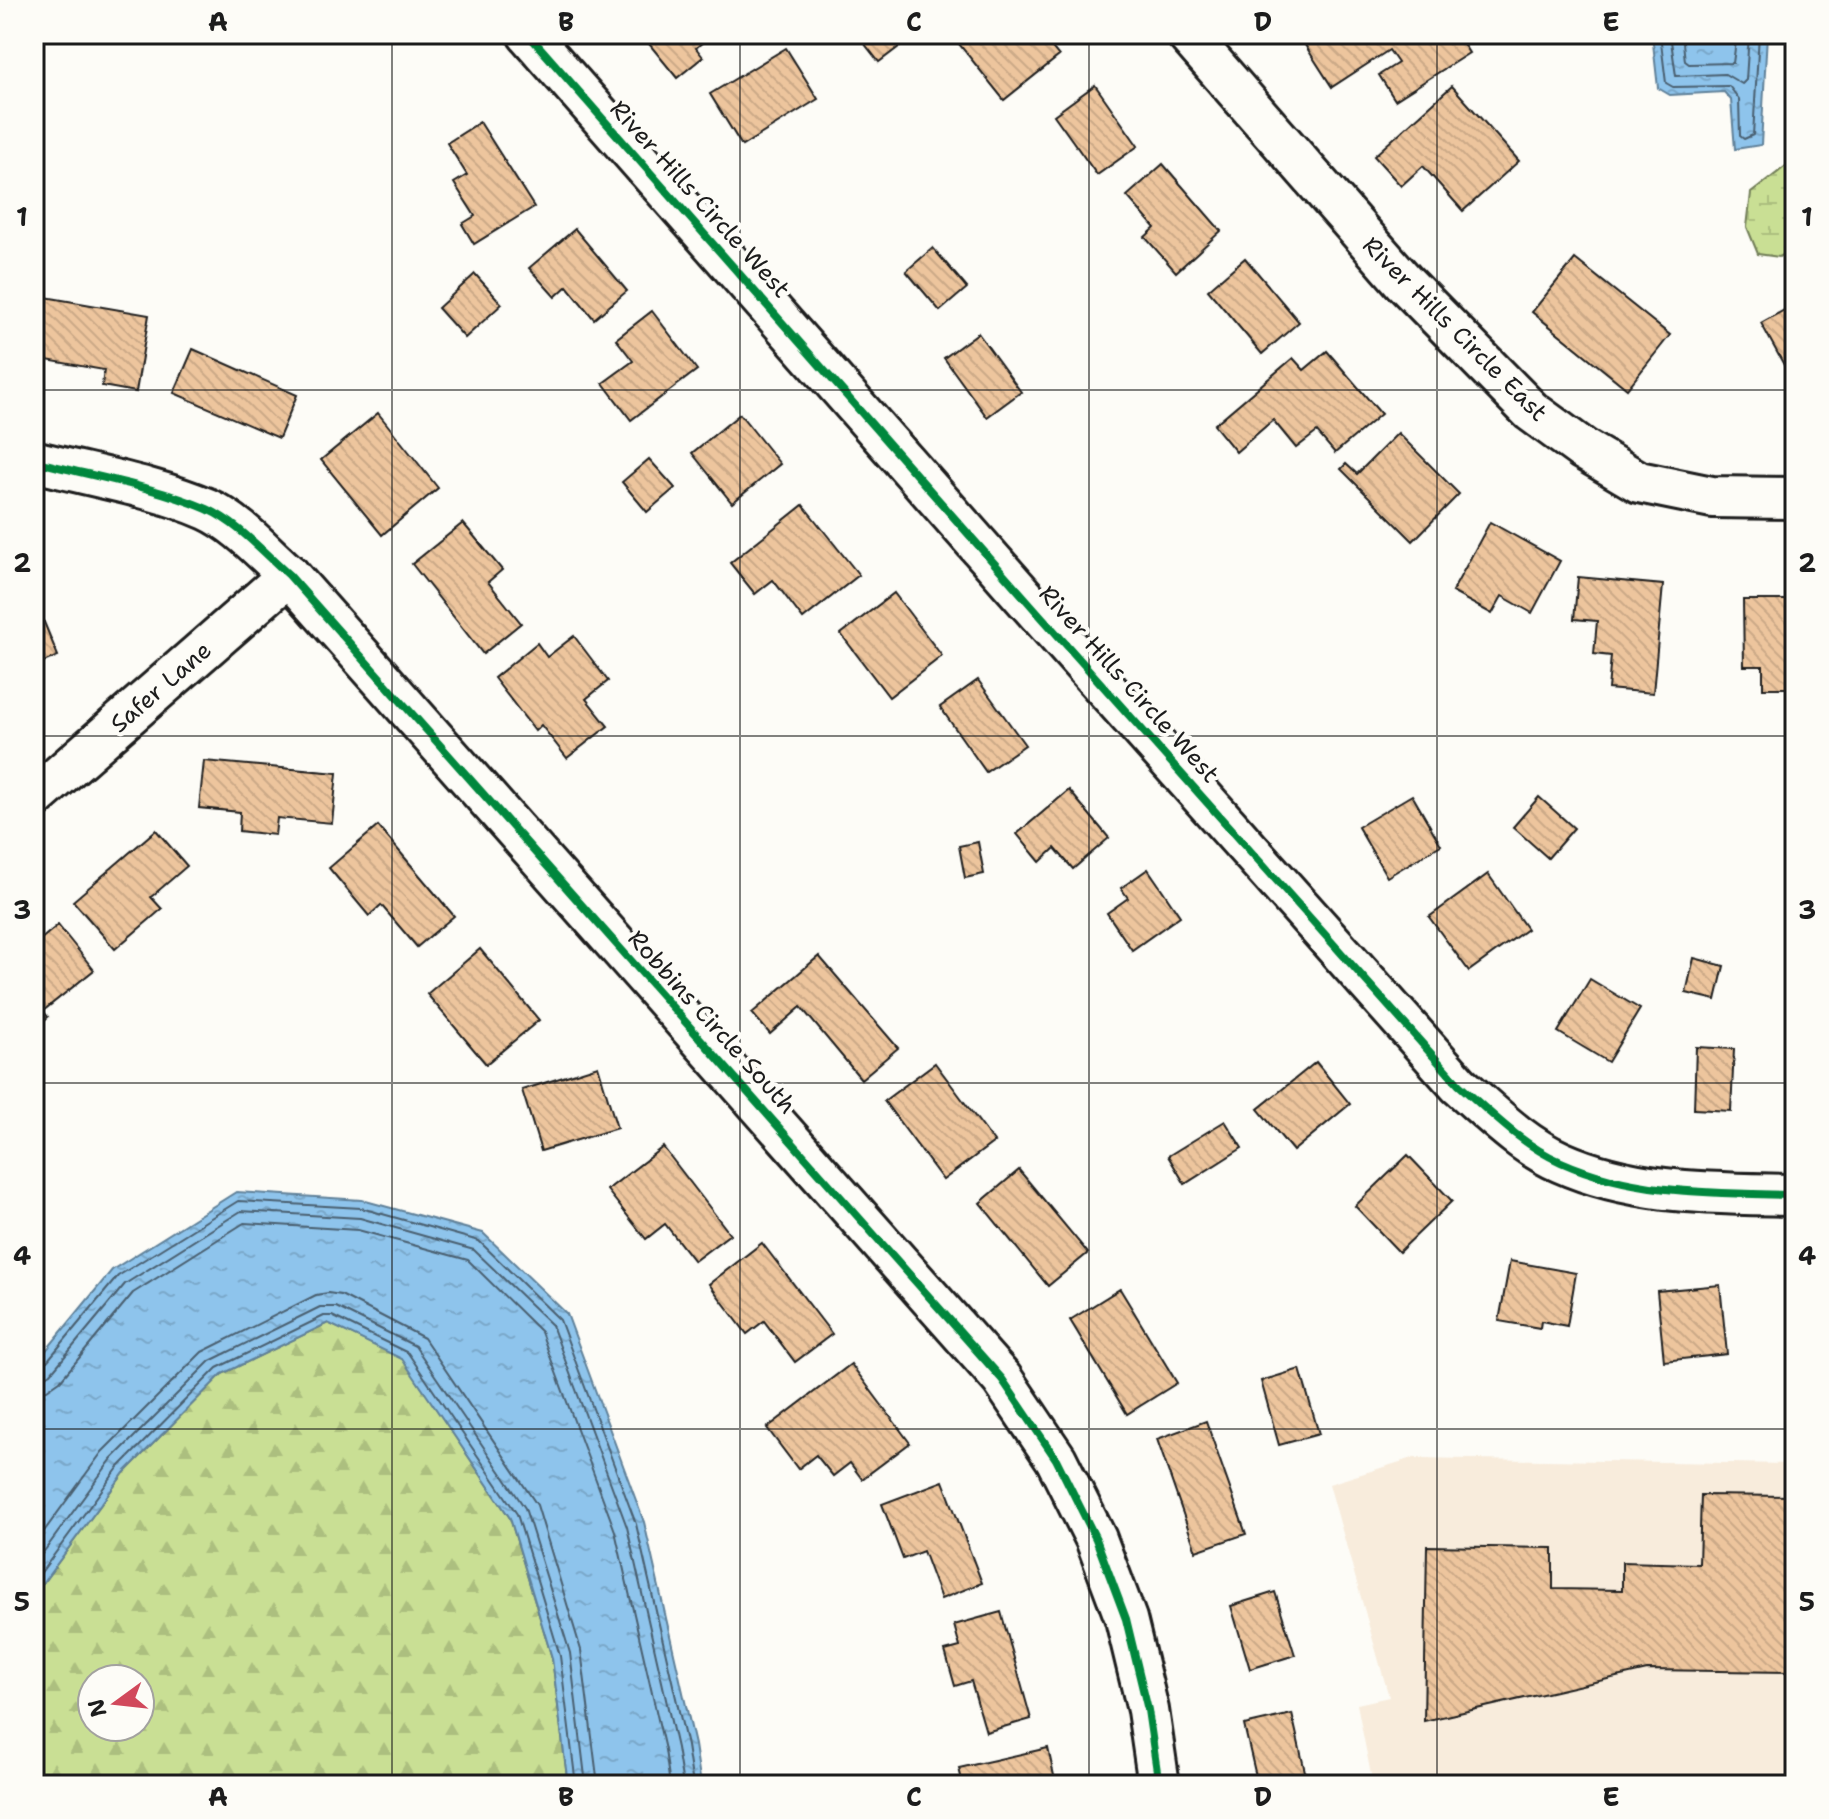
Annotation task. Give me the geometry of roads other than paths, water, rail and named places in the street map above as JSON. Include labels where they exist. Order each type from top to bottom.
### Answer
[{"type":"street","name":"River Hills Circle West","points":[[528,34],[1459,1085],[1514,1134],[1560,1162],[1621,1181],[1685,1193],[1795,1195]]},
{"type":"street","name":"River Hills Circle East","points":[[1187,34],[1404,282],[1531,411],[1583,449],[1639,482],[1712,497],[1795,498]]},
{"type":"street","name":"Robbins Circle South","points":[[34,461],[146,489],[209,510],[249,539],[289,575],[1002,1379],[1056,1459],[1096,1539],[1126,1619],[1148,1710],[1159,1785]]},
{"type":"street","name":"Safer Lane","points":[[34,798],[289,575]]},
{"type":"water","points":[[1652,34],[1767,34],[1761,145],[1735,149],[1731,100],[1724,92],[1670,95],[1658,88]]},
{"type":"water","points":[[236,1192],[362,1200],[483,1233],[567,1314],[644,1522],[695,1745],[701,1785],[568,1785],[552,1658],[510,1518],[402,1359],[328,1323],[222,1374],[124,1473],[34,1595],[34,1365],[112,1270]]}]
